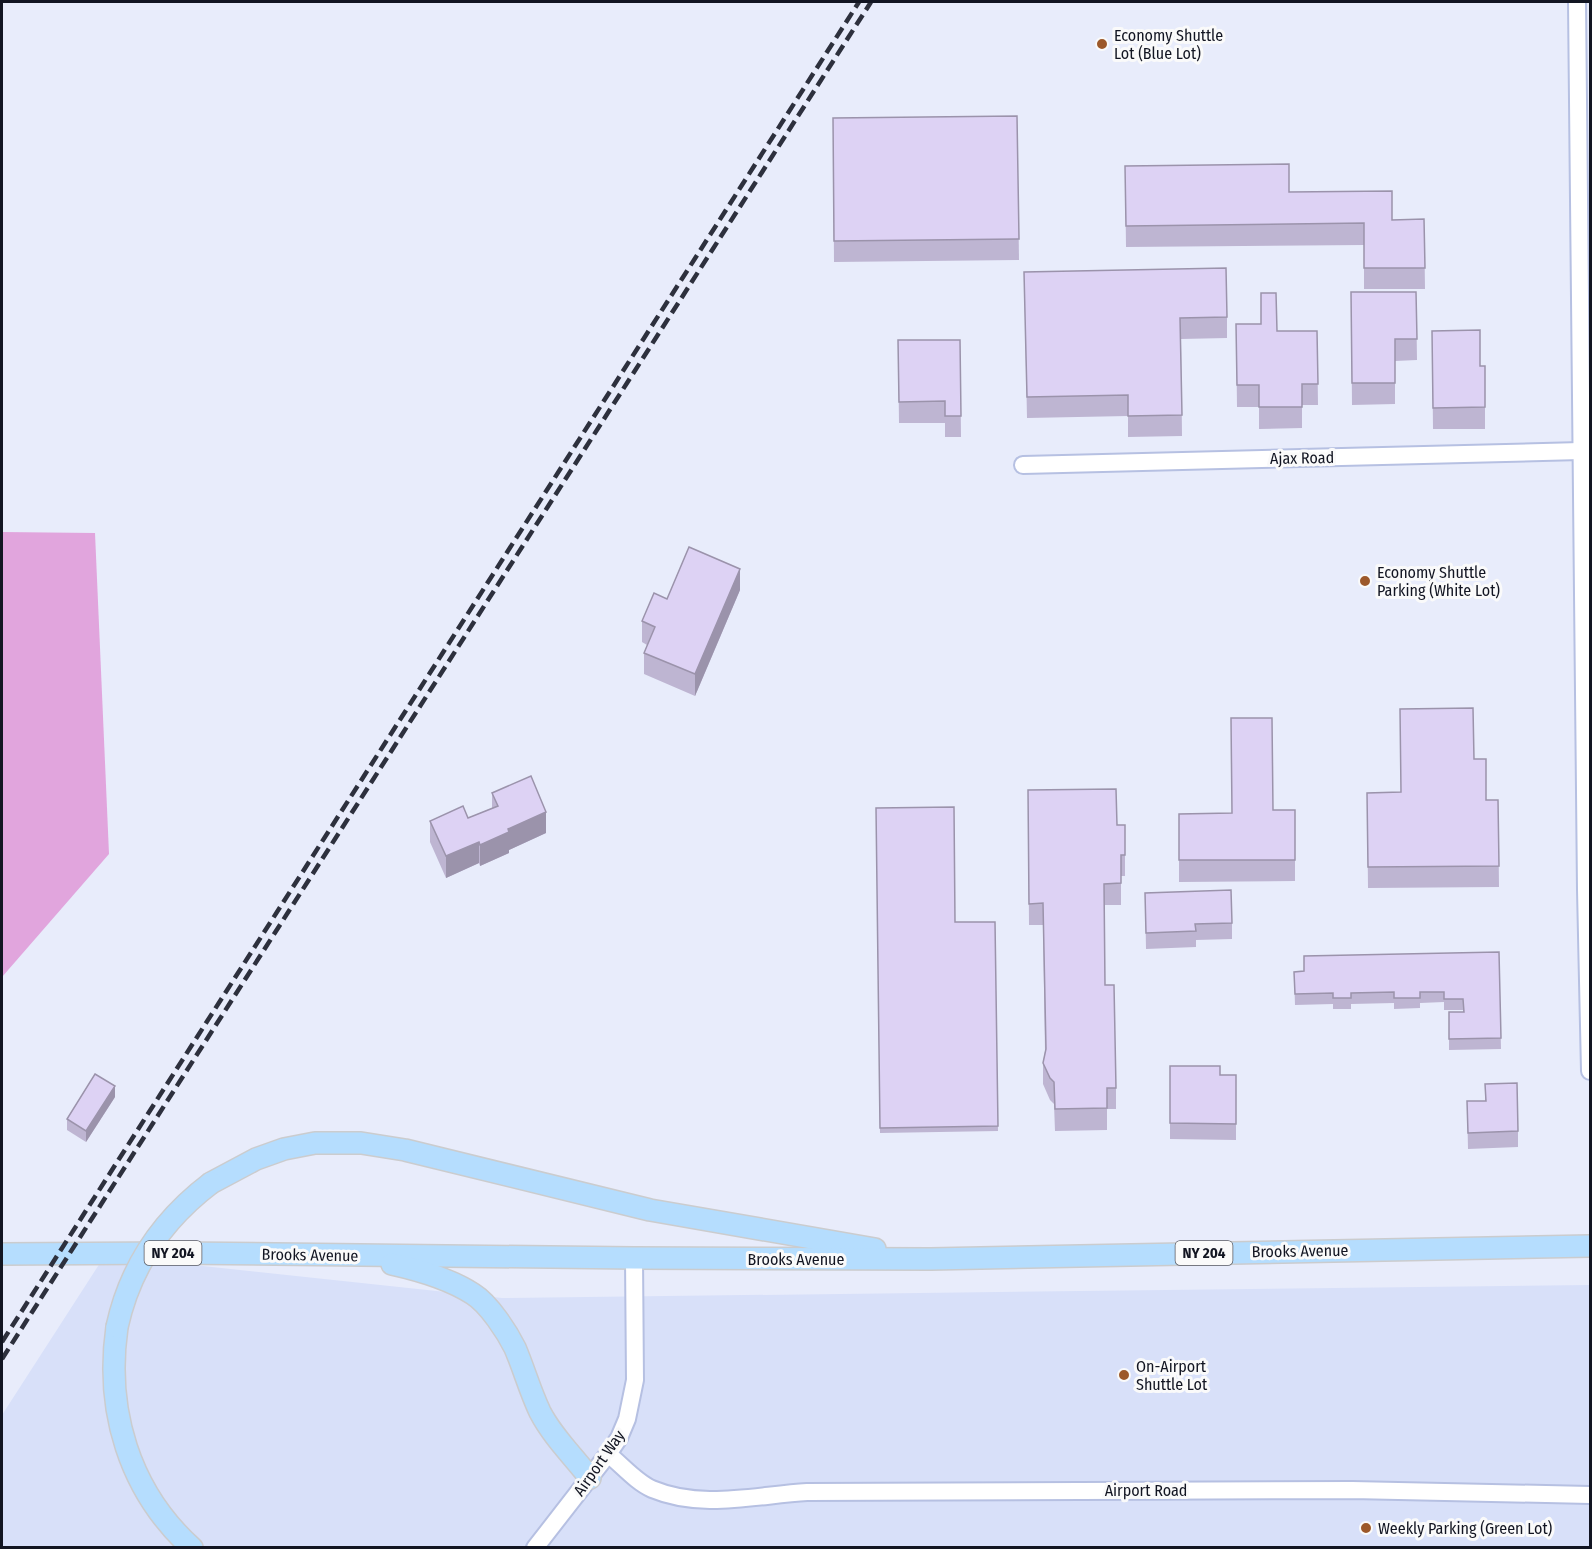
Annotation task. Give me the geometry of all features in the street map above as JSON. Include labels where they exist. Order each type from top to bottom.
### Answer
[{"type":"main road","points":[[192,1548],[164,1517],[147,1493],[127,1451],[118,1421],[114,1392],[113,1362],[117,1327],[129,1286],[150,1246],[179,1211],[211,1183],[256,1159],[284,1149],[330,1142],[368,1143],[650,1210],[931,1259]]},
{"type":"main road","name":"Brooks Avenue","points":[[2,1254],[177,1252],[931,1259],[1590,1246]]},
{"type":"main road","points":[[344,1255],[417,1271],[449,1282],[475,1295],[503,1328],[514,1347],[536,1403],[553,1433],[590,1478]]},
{"type":"street","points":[[1577,2],[1590,1071]]},
{"type":"street","name":"Ajax Road","points":[[1023,465],[1581,451]]},
{"type":"street","name":"Airport Way","points":[[535,1548],[620,1438],[627,1419],[635,1380],[634,1258]]},
{"type":"street","name":"Airport Road","points":[[608,1454],[636,1479],[651,1488],[677,1497],[702,1500],[736,1500],[807,1492],[1352,1490],[1590,1495]]},
{"type":"shaded area","points":[[2,532],[95,533],[109,854],[2,977]]},
{"type":"shaded area","points":[[166,1262],[502,1298],[1590,1285],[1590,1547],[2,1547],[2,1415],[100,1263]]},
{"type":"building","points":[[1017,116],[1019,239],[834,241],[833,118]]},
{"type":"building","points":[[1289,164],[1289,192],[1392,191],[1392,220],[1424,219],[1425,268],[1364,268],[1364,223],[1126,226],[1125,166]]},
{"type":"building","points":[[1226,268],[1227,317],[1180,318],[1182,415],[1128,416],[1128,395],[1027,397],[1024,272]]},
{"type":"building","points":[[1351,292],[1416,292],[1417,339],[1395,339],[1395,383],[1352,383]]},
{"type":"building","points":[[1261,293],[1276,293],[1277,331],[1317,331],[1318,384],[1302,384],[1302,407],[1259,407],[1259,385],[1237,385],[1236,324],[1261,324]]},
{"type":"building","points":[[1480,330],[1480,366],[1485,366],[1485,407],[1433,408],[1432,331]]},
{"type":"building","points":[[898,340],[960,340],[961,416],[945,416],[945,401],[899,402]]},
{"type":"building","points":[[689,547],[740,569],[695,674],[644,653],[655,627],[642,621],[654,593],[667,599]]},
{"type":"building","points":[[1473,708],[1474,759],[1486,759],[1486,800],[1498,800],[1499,866],[1368,867],[1367,793],[1401,792],[1400,709]]},
{"type":"building","points":[[1231,718],[1272,718],[1273,810],[1295,810],[1295,860],[1179,860],[1179,814],[1232,813]]},
{"type":"building","points":[[531,776],[546,812],[480,845],[479,842],[446,856],[430,821],[463,806],[468,818],[498,806],[492,793]]},
{"type":"building","points":[[1116,789],[1117,825],[1125,825],[1125,855],[1121,855],[1121,883],[1104,884],[1105,985],[1114,985],[1116,1088],[1107,1088],[1107,1108],[1055,1109],[1054,1082],[1043,1063],[1046,1049],[1043,903],[1029,904],[1028,790]]},
{"type":"building","points":[[954,807],[955,922],[995,922],[998,1126],[880,1128],[876,808]]},
{"type":"building","points":[[1231,890],[1232,923],[1195,924],[1196,931],[1146,933],[1145,893]]},
{"type":"building","points":[[1499,952],[1501,1038],[1449,1039],[1449,1012],[1464,1012],[1463,999],[1444,999],[1444,992],[1420,992],[1420,998],[1394,998],[1394,992],[1351,993],[1351,998],[1333,998],[1333,993],[1295,994],[1294,972],[1304,971],[1304,956]]},
{"type":"building","points":[[1170,1066],[1220,1066],[1220,1075],[1236,1075],[1236,1124],[1170,1123]]},
{"type":"building","points":[[95,1074],[115,1086],[86,1131],[67,1119]]},
{"type":"building","points":[[1517,1083],[1518,1131],[1468,1133],[1467,1101],[1486,1101],[1485,1084]]},
{"type":"railway","points":[[2,1342],[859,2]]},
{"type":"railway","points":[[2,1359],[871,2]]},
{"type":"place","name":"Economy Shuttle Lot (Blue Lot)","points":[[1102,44]]},
{"type":"place","name":"Economy Shuttle Parking (White Lot)","points":[[1365,581]]},
{"type":"place","name":"On-Airport Shuttle Lot","points":[[1124,1375]]},
{"type":"place","name":"Weekly Parking (Green Lot)","points":[[1366,1528]]}]
